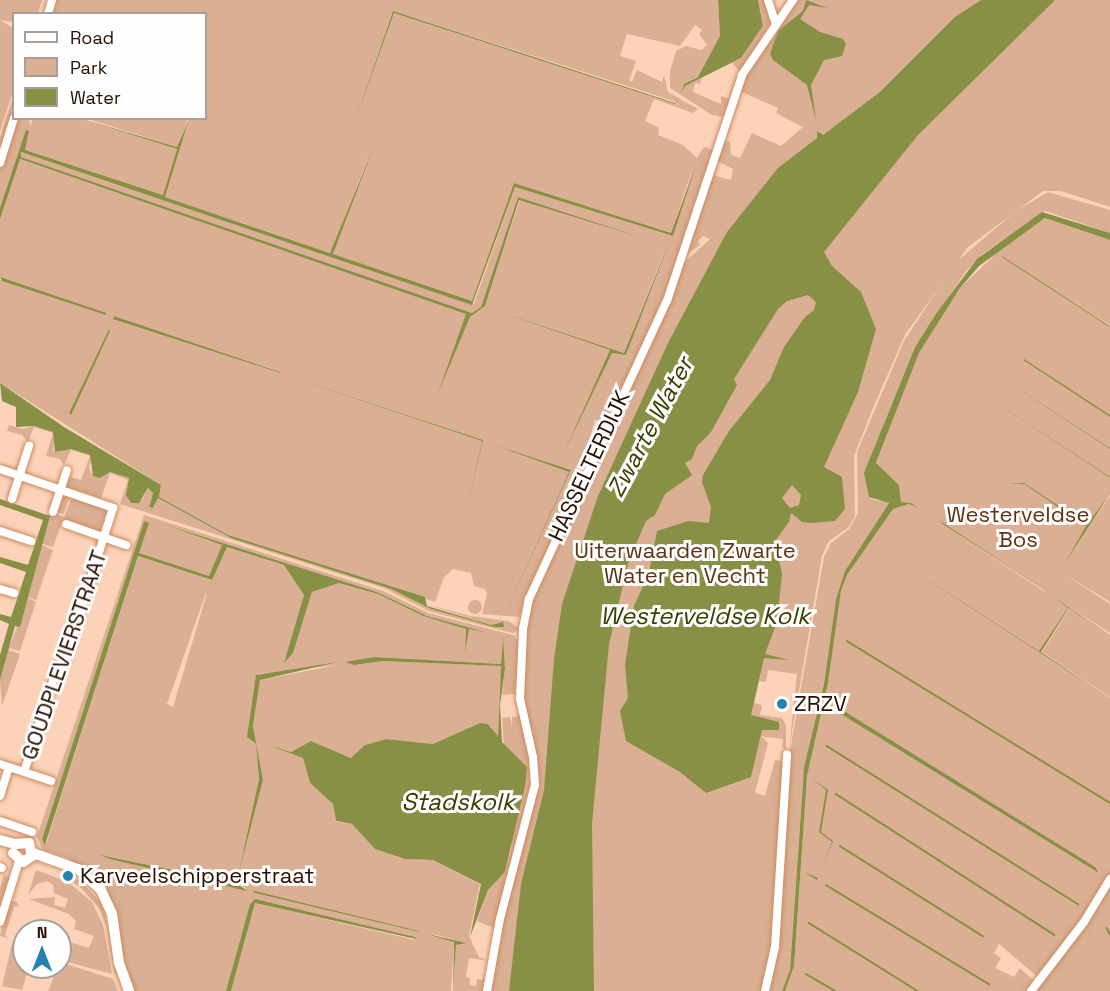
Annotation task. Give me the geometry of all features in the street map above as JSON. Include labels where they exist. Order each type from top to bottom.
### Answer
[{"type":"main road","points":[[0,840],[22,854]]},
{"type":"main road","points":[[0,849],[22,854],[66,871],[85,882],[102,902],[113,925],[118,963],[129,991]]},
{"type":"street","points":[[768,0],[775,21]]},
{"type":"street","name":"HASSELTERDIJK","points":[[487,991],[499,926],[535,784],[535,767],[520,699],[527,606],[667,301],[736,90],[775,21],[793,0]]},
{"type":"street","points":[[0,163],[13,120]]},
{"type":"street","points":[[12,499],[29,446]]},
{"type":"street","name":"GOUDPLEVIERSTRAAT","points":[[0,469],[113,507],[105,537],[24,772]]},
{"type":"street","points":[[54,512],[67,470]]},
{"type":"street","name":"GOUDPLEVIERSTRAAT","points":[[66,524],[126,545]]},
{"type":"street","points":[[0,531],[31,541]]},
{"type":"street","points":[[0,589],[14,593]]},
{"type":"street","points":[[765,991],[775,947],[788,754]]},
{"type":"street","name":"GOUDPLEVIERSTRAAT","points":[[0,764],[51,781]]},
{"type":"street","points":[[0,796],[9,767]]},
{"type":"street","points":[[0,821],[32,832]]},
{"type":"street","points":[[0,922],[22,854]]},
{"type":"street","points":[[1031,991],[1084,922],[1110,879]]},
{"type":"green space","points":[[0,0],[42,0],[38,12],[12,12],[12,22],[0,20]]},
{"type":"green space","points":[[54,0],[718,0],[720,36],[699,76],[684,84],[681,94],[684,86],[702,78],[700,84],[695,83],[693,92],[721,104],[721,96],[730,99],[725,117],[712,115],[670,88],[670,71],[676,51],[686,46],[701,50],[707,45],[699,34],[702,30],[695,25],[680,46],[627,34],[620,56],[636,61],[629,81],[632,82],[637,70],[662,82],[664,75],[668,92],[698,109],[693,113],[654,99],[645,121],[659,128],[658,135],[683,145],[697,158],[704,147],[716,151],[665,301],[612,413],[608,413],[605,423],[595,420],[587,448],[593,451],[519,617],[482,614],[487,594],[485,589],[474,586],[471,573],[453,569],[444,577],[435,602],[228,535],[159,497],[161,485],[0,383],[0,280],[106,315],[0,277],[0,219],[19,159],[468,314],[437,396],[470,317],[485,306],[520,199],[643,238],[518,197],[481,307],[472,313],[21,157],[21,152],[474,304],[515,187],[673,236],[694,165],[671,233],[514,183],[472,301],[333,254],[373,145],[331,253],[165,197],[189,120],[207,120],[207,12],[50,12]],"holes":[[[393,11],[677,102],[678,105],[394,13],[352,130]],[[668,243],[626,355],[612,353],[561,459],[610,350],[492,309],[624,353]],[[114,316],[280,373],[118,320]],[[109,329],[110,331],[70,415],[69,413]],[[286,376],[483,440],[465,515],[482,441]],[[490,443],[571,470],[506,615],[569,472]]]},
{"type":"green space","points":[[758,0],[766,0],[771,22],[741,73],[732,63],[741,58],[763,26]]},
{"type":"green space","name":"Uiterwaarden Zwarte Water en Vecht","points":[[795,0],[806,0],[807,4],[807,0],[1110,0],[1110,207],[1061,191],[1043,191],[968,247],[905,335],[854,456],[855,516],[849,527],[829,541],[822,556],[789,749],[797,674],[768,670],[766,682],[759,681],[754,703],[762,705],[760,715],[782,718],[786,725],[786,750],[782,747],[783,739],[761,736],[768,743],[755,793],[765,796],[775,760],[785,762],[773,947],[764,991],[489,991],[497,945],[536,789],[522,701],[528,609],[683,264],[710,239],[703,236],[698,241],[700,245],[687,254],[712,175],[731,180],[733,169],[717,161],[722,140],[730,142],[731,155],[740,158],[752,133],[781,146],[803,127],[776,113],[778,108],[737,90]]},
{"type":"green space","points":[[0,20],[12,27],[12,95],[0,131]]},
{"type":"green space","points":[[12,99],[12,113],[0,153],[0,138]]},
{"type":"green space","points":[[16,120],[29,120],[30,126],[33,120],[85,120],[177,149],[163,195],[25,150],[29,131],[0,208],[0,169]]},
{"type":"green space","points":[[91,120],[188,120],[177,147]]},
{"type":"green space","points":[[1048,192],[1110,210],[1110,233],[1045,211],[984,253],[966,271],[915,347],[884,423],[870,463],[871,499],[889,503],[845,571],[836,599],[824,684],[803,779],[790,970],[782,991],[766,991],[773,964],[788,762],[824,557],[831,543],[850,528],[858,513],[857,452],[904,341],[955,263],[1016,211]]},
{"type":"green space","name":"Westerveldse Bos","points":[[1046,218],[1110,240],[1110,325],[1002,257],[1110,326],[1110,415],[1023,360],[1110,417],[1110,448],[1002,378],[1110,449],[1110,477],[983,394],[1110,478],[1110,494],[1087,524],[1024,483],[1006,483],[1024,484],[1087,526],[1063,563],[1110,496],[1110,602],[1065,574],[1110,604],[1110,633],[1051,595],[1068,608],[1039,651],[874,544],[1110,698],[1110,877],[1093,905],[1039,978],[999,944],[994,953],[1001,958],[995,968],[1014,977],[1020,968],[1034,981],[1029,991],[785,991],[794,966],[807,776],[828,683],[841,591],[847,575],[893,509],[909,504],[917,508],[911,503],[901,502],[899,485],[876,464],[919,353],[960,288],[1006,244]],"holes":[[[942,522],[1045,592],[941,523]]]},
{"type":"green space","points":[[9,425],[23,429],[34,426],[53,432],[55,434],[53,451],[71,449],[90,455],[92,458],[89,466],[91,473],[100,478],[110,472],[129,478],[126,495],[142,500],[148,488],[153,493],[149,505],[153,508],[158,498],[231,538],[391,589],[431,609],[494,627],[503,627],[502,622],[491,625],[426,604],[470,616],[508,621],[520,629],[513,633],[429,611],[384,588],[120,504],[128,480],[110,473],[101,498],[64,486],[67,476],[81,480],[90,456],[71,450],[64,465],[60,459],[46,456],[53,433],[34,427],[28,442],[22,435],[7,431]]},
{"type":"green space","points":[[62,493],[70,496],[64,514],[55,511]]},
{"type":"green space","points":[[72,496],[108,509],[98,535],[62,522]]},
{"type":"green space","points":[[49,511],[64,517],[53,547],[42,544]]},
{"type":"green space","points":[[144,515],[383,591],[428,613],[513,635],[520,643],[515,694],[502,695],[505,669],[503,638],[501,664],[374,657],[346,662],[354,665],[383,661],[501,666],[498,736],[491,727],[480,723],[433,744],[386,739],[368,744],[351,758],[311,741],[291,752],[265,744],[303,758],[310,783],[333,804],[336,822],[352,824],[375,849],[405,859],[433,860],[480,884],[469,936],[479,957],[489,961],[469,958],[466,977],[470,978],[470,985],[476,986],[477,979],[483,980],[488,972],[485,991],[453,991],[456,945],[467,943],[428,933],[454,942],[451,991],[231,991],[255,903],[415,940],[415,937],[255,899],[250,904],[226,991],[132,991],[126,978],[111,904],[68,858],[43,850],[37,837]],"holes":[[[144,521],[139,553],[209,576],[222,545],[160,523],[377,592],[427,616],[489,633],[469,629],[465,653],[466,629],[423,616],[378,594],[339,583],[312,592],[293,653],[285,662],[304,595],[284,565],[227,547],[211,580],[138,556],[46,844],[42,839]],[[206,593],[207,593],[173,707],[167,704]],[[337,665],[260,680],[253,726],[263,780],[238,876],[259,779],[256,744],[251,741],[258,674]],[[102,855],[237,883],[247,889],[209,883]],[[251,890],[419,931],[255,893]]]},
{"type":"green space","points":[[42,545],[53,550],[36,600],[28,597]]},
{"type":"green space","points":[[28,598],[36,602],[20,651],[9,648]]},
{"type":"green space","points":[[472,600],[478,600],[482,607],[478,614],[472,614],[468,610],[468,604]]},
{"type":"green space","points":[[1070,608],[1110,635],[1110,697],[1042,652]]},
{"type":"green space","points":[[8,650],[20,654],[2,706],[0,680]]},
{"type":"green space","points":[[520,716],[534,779],[496,929],[477,921],[488,890],[505,872],[511,851],[518,758],[504,746],[502,718],[510,717],[512,726],[512,717]]},
{"type":"green space","points":[[36,870],[68,882],[92,902],[103,925],[112,974],[72,963],[72,943],[89,948],[94,936],[74,929],[76,921],[69,914],[29,899],[55,897],[54,905],[65,908],[68,899],[54,893],[53,885],[47,881],[37,884],[28,895]]},
{"type":"green space","points":[[59,874],[80,880],[102,904],[118,975],[115,974],[107,928],[99,908],[80,887]]},
{"type":"green space","points":[[4,875],[10,878],[0,909],[0,888]]},
{"type":"green space","points":[[1110,881],[1110,991],[1032,991]]},
{"type":"green space","points":[[16,901],[19,906],[14,907],[5,935],[8,938],[0,936],[9,902]]},
{"type":"green space","points":[[12,944],[12,979],[25,979],[22,990],[2,986]]},
{"type":"green space","points":[[72,966],[113,979],[118,991],[48,991],[53,979],[72,979]]},
{"type":"water","points":[[718,0],[758,0],[763,26],[741,58],[685,86],[680,94],[684,84],[698,77],[720,36]]},
{"type":"water","points":[[806,0],[827,8],[809,5],[800,19],[820,32],[843,39],[846,44],[842,56],[824,60],[811,85],[816,120],[807,85],[773,60],[770,54],[778,31],[803,11]]},
{"type":"water","name":"Uiterwaarden Zwarte Water en Vecht","points":[[981,0],[1055,0],[918,135],[824,252],[832,266],[861,292],[876,329],[858,392],[824,467],[842,477],[845,509],[835,521],[812,523],[802,522],[791,513],[789,522],[775,541],[782,574],[777,622],[765,654],[789,660],[764,658],[751,715],[779,722],[779,730],[762,730],[751,777],[706,793],[680,772],[626,741],[620,711],[628,698],[625,665],[634,606],[649,573],[657,531],[688,521],[709,523],[711,507],[702,482],[703,475],[729,431],[770,380],[784,347],[805,317],[814,310],[816,302],[808,295],[787,301],[778,309],[734,379],[737,385],[711,432],[697,446],[692,459],[685,463],[692,475],[665,494],[655,515],[646,521],[629,560],[609,644],[592,824],[594,991],[509,991],[521,884],[544,790],[554,659],[562,604],[598,496],[668,343],[727,232],[778,168],[817,138],[817,131],[823,135],[880,92],[955,17]],"holes":[[[792,485],[801,495],[799,505],[790,508],[782,498]]]},
{"type":"water","points":[[393,11],[675,103],[679,101],[675,104],[394,13],[352,130]]},
{"type":"water","points":[[85,120],[177,147],[189,120],[165,197],[330,253],[374,146],[333,254],[472,301],[514,183],[671,233],[696,165],[673,236],[515,187],[472,305],[21,152],[21,157],[472,313],[481,307],[518,197],[643,238],[519,200],[485,306],[470,317],[437,396],[466,314],[20,159],[0,219],[0,208],[26,130],[29,131],[25,150],[163,195],[177,149]]},
{"type":"water","points":[[1042,212],[1110,233],[1110,240],[1045,218],[979,266],[960,288],[919,353],[876,463],[899,485],[901,502],[911,503],[918,508],[909,504],[893,509],[847,575],[841,591],[828,683],[807,776],[794,966],[785,991],[782,991],[790,970],[804,768],[824,684],[836,599],[845,571],[889,503],[869,497],[864,473],[915,347],[938,311],[977,259]]},
{"type":"water","points":[[669,243],[626,355],[612,353],[561,459],[610,350],[491,309],[624,353]]},
{"type":"water","points":[[1002,256],[1109,326],[1109,327]]},
{"type":"water","points":[[0,277],[106,313],[106,315],[2,281]]},
{"type":"water","points":[[114,316],[280,372],[280,373],[113,319]]},
{"type":"water","points":[[109,329],[110,331],[71,415],[69,413]]},
{"type":"water","points":[[1023,360],[1110,415],[1110,417]]},
{"type":"water","points":[[284,375],[483,440],[465,515],[482,441]]},
{"type":"water","points":[[1002,378],[1110,448],[1110,449]]},
{"type":"water","points":[[0,383],[64,427],[161,485],[159,497],[228,535],[425,597],[427,606],[491,625],[503,622],[504,627],[494,627],[431,609],[391,589],[231,538],[158,498],[153,508],[149,507],[153,493],[148,488],[139,503],[131,503],[126,495],[129,478],[110,472],[100,478],[93,476],[90,455],[71,449],[55,452],[53,432],[34,426],[16,427],[16,407],[2,401]]},
{"type":"water","points":[[983,394],[1110,477],[1110,478]]},
{"type":"water","points":[[489,443],[571,470],[505,615],[569,472]]},
{"type":"water","points":[[1024,483],[1087,524],[1110,494],[1064,564],[1086,526],[1024,484],[1006,484]]},
{"type":"water","points":[[0,499],[50,516],[20,627],[15,626],[0,680],[0,655],[9,624],[0,620],[0,614],[11,617],[26,572],[0,563],[0,557],[28,565],[43,520],[0,505]]},
{"type":"water","points":[[144,521],[149,523],[139,553],[209,576],[222,545],[160,523],[377,592],[427,616],[489,633],[469,629],[465,653],[466,629],[423,616],[378,594],[339,583],[312,592],[293,653],[284,663],[304,595],[284,565],[227,547],[212,580],[138,556],[45,845],[42,839]]},
{"type":"water","points":[[942,522],[1046,591],[941,523]]},
{"type":"water","points":[[874,545],[1039,651],[1068,608],[1051,595],[1110,635],[1069,608],[1041,652],[1110,698]]},
{"type":"water","name":"Stadskolk","points":[[503,637],[505,669],[500,705],[502,742],[527,767],[525,786],[505,872],[488,890],[470,937],[481,884],[433,860],[405,859],[375,849],[352,824],[336,821],[333,804],[310,783],[303,758],[265,744],[291,752],[311,741],[351,758],[365,745],[386,739],[433,744],[480,723],[488,724],[498,736],[501,666],[383,661],[354,665],[345,662],[374,657],[501,664]]},
{"type":"water","points":[[338,662],[260,680],[253,726],[263,780],[238,876],[259,779],[256,744],[247,737],[256,675]]},
{"type":"water","points":[[836,706],[1095,867],[1099,873],[833,709]]},
{"type":"water","points":[[812,779],[828,790],[821,832],[833,841],[821,870],[832,842],[819,832],[826,790]]},
{"type":"water","points":[[100,855],[237,883],[247,891],[110,859]]},
{"type":"water","points":[[251,890],[419,931],[419,932],[255,893]]},
{"type":"water","points":[[255,899],[416,939],[255,903],[231,991],[226,991],[250,904]]},
{"type":"water","points":[[427,934],[467,943],[456,945],[453,991],[454,942]]},
{"type":"waterway","points":[[847,641],[1110,803]]},
{"type":"waterway","points":[[827,746],[1078,904]]},
{"type":"waterway","points":[[836,794],[1055,935]]},
{"type":"waterway","points":[[840,846],[983,936]]},
{"type":"waterway","points":[[826,885],[989,984]]},
{"type":"waterway","points":[[809,923],[918,991]]},
{"type":"waterway","points":[[1107,928],[1110,934]]},
{"type":"waterway","points":[[806,974],[835,991]]},
{"type":"place","name":"ZRZV","points":[[782,704]]},
{"type":"place","name":"Karveelschipperstraat","points":[[68,876]]},
{"type":"water label","name":"Zwarte Water","points":[[650,427]]},
{"type":"water label","name":"Westerveldse Kolk","points":[[705,616]]}]
